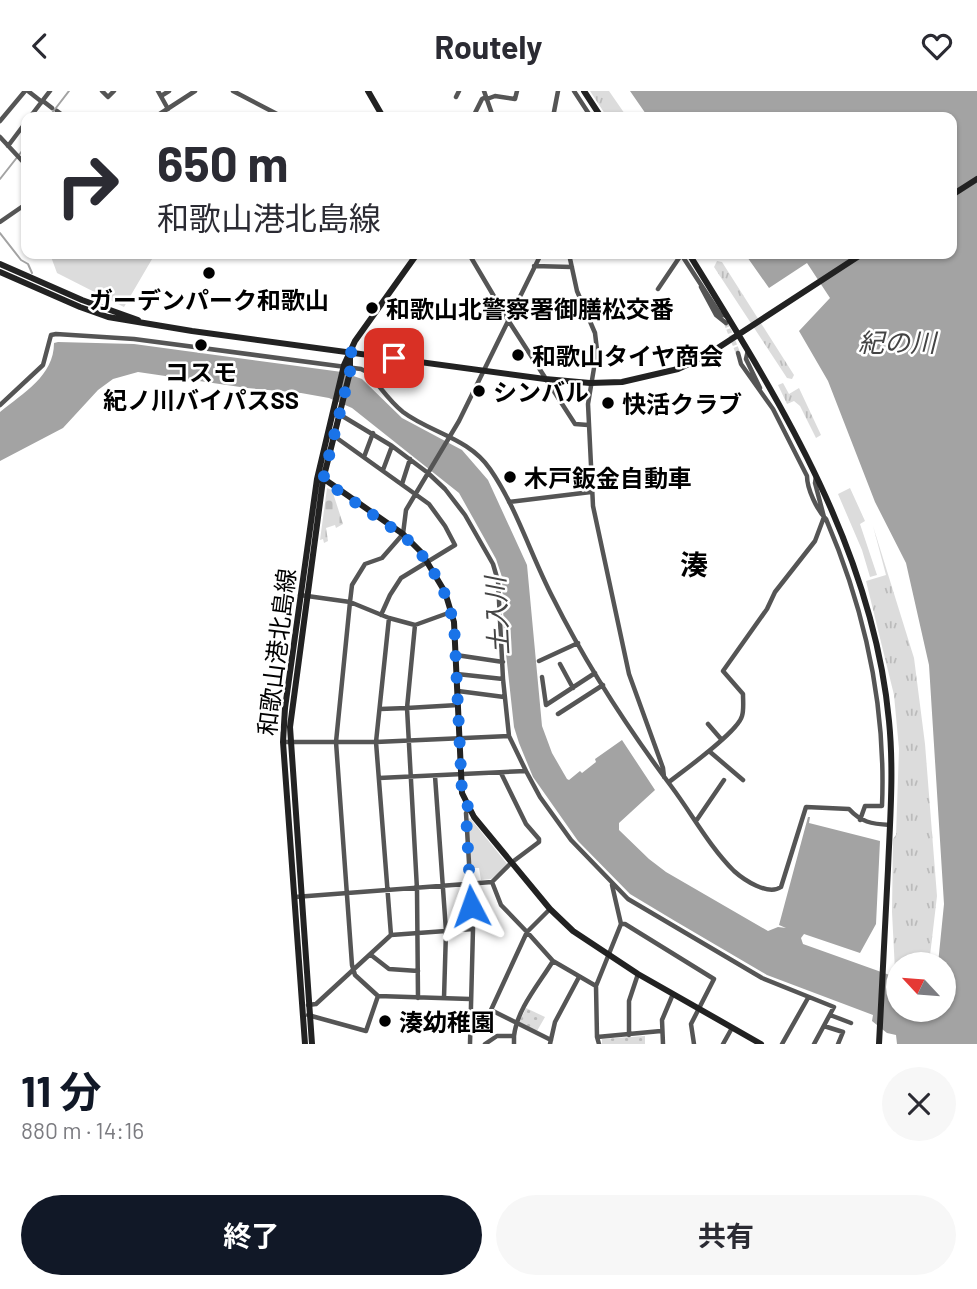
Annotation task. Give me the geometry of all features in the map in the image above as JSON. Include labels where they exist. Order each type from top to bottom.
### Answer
[{"type":"main road","points":[[368,91],[380,112]]},
{"type":"main road","points":[[584,91],[598,112]]},
{"type":"main road","points":[[957,192],[977,179]]},
{"type":"main road","points":[[349,352],[414,259]]},
{"type":"main road","points":[[692,259],[776,397],[816,474],[844,537],[879,657],[891,742],[890,825],[879,1044]]},
{"type":"main road","points":[[0,264],[82,300],[141,321],[192,331],[590,383],[622,382],[678,369],[704,357],[854,259]]},
{"type":"main road","points":[[0,272],[80,307],[125,321],[141,321]]},
{"type":"main road","name":"和歌山港北島線","points":[[320,479],[333,435],[349,352]]},
{"type":"main road","name":"和歌山港北島線","points":[[305,1044],[306,1010],[287,742],[320,479],[338,409]]},
{"type":"main road","points":[[320,479],[403,534],[429,563],[444,592],[451,612],[456,655],[462,793],[469,809],[511,863],[550,909],[573,931],[638,974],[761,1044]]},
{"type":"main road","name":"和歌山港北島線","points":[[306,1010],[312,1044]]},
{"type":"street","points":[[0,121],[27,91],[58,112]]},
{"type":"street","points":[[34,112],[50,91]]},
{"type":"street","points":[[102,91],[108,97],[114,91]]},
{"type":"street","points":[[168,109],[159,94],[169,91]]},
{"type":"street","points":[[163,112],[195,91]]},
{"type":"street","points":[[233,91],[273,112]]},
{"type":"street","points":[[456,97],[459,91]]},
{"type":"street","points":[[476,112],[486,96],[515,99],[517,91]]},
{"type":"street","points":[[554,112],[558,91]]},
{"type":"street","points":[[574,91],[588,112]]},
{"type":"street","points":[[8,146],[21,129]]},
{"type":"street","points":[[0,137],[21,159]]},
{"type":"street","points":[[0,222],[21,207]]},
{"type":"street","points":[[471,259],[575,424],[588,425]]},
{"type":"street","points":[[470,999],[378,996],[355,975],[336,742],[352,585],[365,564],[382,558],[403,534],[406,510],[450,439],[538,259]]},
{"type":"street","points":[[570,259],[577,291],[595,333],[597,350],[590,383],[588,425],[591,492],[629,674],[666,780]]},
{"type":"street","points":[[658,289],[678,259]]},
{"type":"street","points":[[684,259],[720,314],[727,320]]},
{"type":"street","points":[[534,266],[572,267]]},
{"type":"street","points":[[0,405],[43,365],[51,335],[56,334],[134,339],[367,372],[402,411],[450,439],[464,444],[484,461],[509,502],[554,600],[595,673],[666,780],[714,847],[741,877],[769,889],[776,890],[781,887],[806,807],[849,809],[860,820],[890,825]]},
{"type":"street","points":[[748,350],[746,359],[761,392]]},
{"type":"street","points":[[738,353],[741,364],[761,392],[807,476],[807,483],[847,573],[871,664],[878,699],[883,768],[882,806],[865,806],[860,820]]},
{"type":"street","points":[[338,409],[429,472],[465,515],[493,564],[498,581],[504,697],[509,736],[540,797],[571,840],[628,899],[762,978],[834,1007],[814,1044]]},
{"type":"street","points":[[364,457],[373,433]]},
{"type":"street","points":[[333,435],[429,504],[455,545],[401,578],[382,615]]},
{"type":"street","points":[[383,470],[392,446]]},
{"type":"street","points":[[402,484],[410,459]]},
{"type":"street","points":[[666,780],[709,751],[743,716],[743,694],[724,675],[724,667],[767,609],[775,592],[815,541],[824,517],[815,483],[816,474]]},
{"type":"street","points":[[509,502],[591,492]]},
{"type":"street","points":[[304,596],[350,602],[415,625],[451,612]]},
{"type":"street","points":[[389,618],[376,742],[391,935]]},
{"type":"street","points":[[415,625],[407,708],[417,889],[418,998]]},
{"type":"street","points":[[539,661],[578,643]]},
{"type":"street","points":[[456,655],[503,662]]},
{"type":"street","points":[[560,664],[573,688]]},
{"type":"street","points":[[542,677],[546,705],[595,673]]},
{"type":"street","points":[[457,674],[503,679]]},
{"type":"street","points":[[558,714],[603,685]]},
{"type":"street","points":[[458,691],[504,697]]},
{"type":"street","points":[[380,709],[458,705]]},
{"type":"street","points":[[708,724],[721,739]]},
{"type":"street","points":[[287,742],[376,742],[509,736]]},
{"type":"street","points":[[709,751],[743,780]]},
{"type":"street","points":[[379,778],[526,771]]},
{"type":"street","points":[[298,897],[492,882],[539,839],[526,824],[501,773]]},
{"type":"street","points":[[435,776],[446,932],[444,998]]},
{"type":"street","points":[[696,821],[724,780]]},
{"type":"street","points":[[469,809],[466,813],[473,929],[470,1044]]},
{"type":"street","points":[[492,882],[501,905],[553,961],[596,986]]},
{"type":"street","points":[[598,1044],[596,986],[621,924],[612,884]]},
{"type":"street","points":[[491,1012],[500,986],[527,932],[550,909]]},
{"type":"street","points":[[621,924],[714,979],[691,1024],[694,1044]]},
{"type":"street","points":[[306,1010],[354,971],[391,935],[473,929]]},
{"type":"street","points":[[371,955],[389,969],[418,971]]},
{"type":"street","points":[[514,1044],[515,1024],[553,961]]},
{"type":"street","points":[[629,1035],[629,1001],[638,974]]},
{"type":"street","points":[[470,1017],[491,1012],[550,1042],[555,1022],[579,977]]},
{"type":"street","points":[[663,1044],[661,1031],[665,1010],[673,994]]},
{"type":"street","points":[[306,1010],[366,1031],[378,996]]},
{"type":"street","points":[[782,1044],[808,998]]},
{"type":"street","points":[[830,1016],[851,1023]]},
{"type":"street","points":[[824,1026],[843,1032],[838,1044]]},
{"type":"street","points":[[723,1044],[732,1028]]},
{"type":"street","points":[[597,1037],[661,1031]]},
{"type":"street","points":[[485,1044],[497,1036],[513,1036]]},
{"type":"green space","points":[[590,91],[609,91],[624,112],[604,112]]},
{"type":"green space","points":[[52,259],[152,259],[124,307],[57,273]]},
{"type":"green space","points":[[717,261],[722,262],[794,375],[792,379],[787,378],[714,267]]},
{"type":"green space","points":[[783,383],[789,394],[799,388],[821,435],[816,438],[800,406],[794,401],[787,404],[778,385]]},
{"type":"green space","points":[[327,488],[332,490],[343,524],[336,528],[335,525],[326,528],[328,541],[324,543],[323,539],[320,540]]},
{"type":"green space","points":[[850,488],[865,521],[860,524],[877,575],[870,577],[862,550],[838,494]]},
{"type":"green space","points":[[873,526],[914,658],[925,744],[937,896],[930,952],[894,952],[893,839],[896,835],[899,749],[894,695],[866,581],[886,575]]},
{"type":"green space","points":[[470,818],[508,865],[491,879],[481,880],[479,868],[471,868]]},
{"type":"green space","points":[[526,1008],[545,1017],[537,1031],[519,1023]]},
{"type":"green space","points":[[645,1036],[645,1044],[602,1044],[602,1039]]},
{"type":"water","name":"紀の川","points":[[630,91],[977,91],[977,1044],[897,1044],[896,1035],[887,1033],[872,1021],[873,1015],[767,975],[630,894],[578,841],[533,777],[514,727],[504,635],[502,577],[496,559],[459,493],[352,408],[329,398],[301,393],[138,372],[113,379],[98,390],[63,428],[0,461],[0,412],[36,383],[49,365],[54,343],[58,342],[134,344],[342,372],[362,379],[402,418],[462,450],[488,480],[527,565],[542,726],[552,753],[567,779],[580,771],[582,773],[596,762],[595,759],[622,740],[655,790],[619,823],[619,830],[666,872],[768,931],[778,927],[786,928],[779,925],[808,817],[809,823],[880,841],[876,924],[860,953],[804,934],[801,938],[803,944],[886,974],[886,1022],[956,1022],[956,952],[939,952],[944,904],[929,665],[906,563],[875,502],[828,381],[799,331],[830,298],[807,263],[769,288],[749,259],[957,259],[957,112],[645,112]]},
{"type":"waterway","points":[[53,112],[69,91]]},
{"type":"waterway","points":[[0,179],[21,152]]},
{"type":"waterway","points":[[0,233],[21,260],[28,264],[32,273]]},
{"type":"tunnel","points":[[726,323],[738,353]]},
{"type":"place","name":"ガーデンパーク和歌山","points":[[209,273]]},
{"type":"place","name":"和歌山北警察署御膳松交番","points":[[372,308]]},
{"type":"place","name":"コスモ 紀ノ川バイパスSS","points":[[201,345]]},
{"type":"place","name":"和歌山タイヤ商会","points":[[518,355]]},
{"type":"place","name":"シンバル","points":[[479,391]]},
{"type":"place","name":"快活クラブ","points":[[608,403]]},
{"type":"place","name":"木戸鈑金自動車","points":[[510,477]]},
{"type":"place","name":"湊幼稚園","points":[[385,1021]]},
{"type":"district","name":"湊","points":[[694,564]]},
{"type":"route","points":[[394,358],[349,352],[350,372],[323,480],[405,537],[429,563],[444,592],[454,622],[462,793],[469,809],[466,813],[471,906]]},
{"type":"water label","name":"土入川","points":[[496,616]]}]
